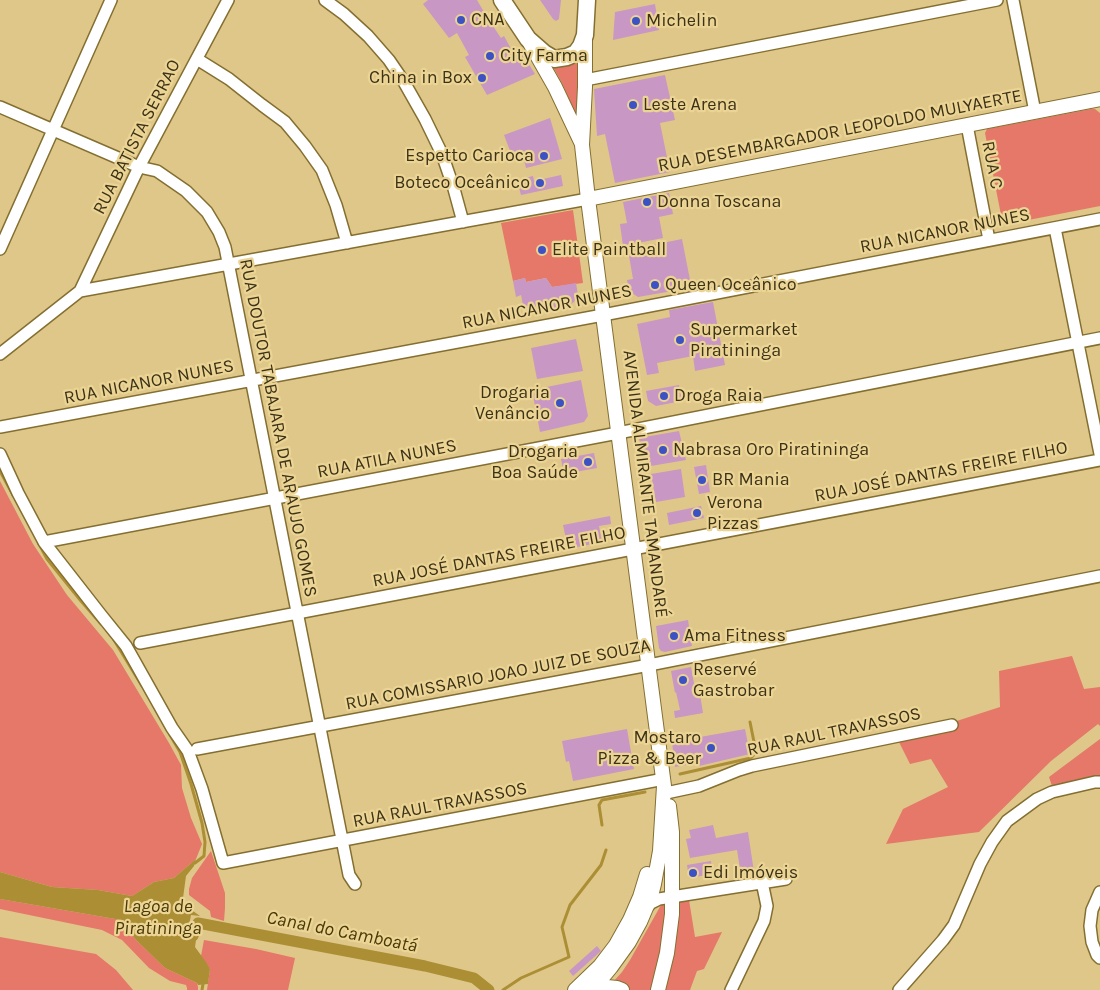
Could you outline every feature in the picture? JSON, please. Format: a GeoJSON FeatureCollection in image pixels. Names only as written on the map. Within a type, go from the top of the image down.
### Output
{"type":"FeatureCollection","features":[{"type":"Feature","properties":{"kind":"main road"},"geometry":{"type":"LineString","coordinates":[[502,0],[528,39],[544,53],[554,58],[567,57],[576,53],[585,35]]}},
{"type":"Feature","properties":{"kind":"main road","name":"AVENIDA ALMIRANTE TAMANDARÉ"},"geometry":{"type":"LineString","coordinates":[[585,35],[587,0]]}},
{"type":"Feature","properties":{"kind":"street"},"geometry":{"type":"LineString","coordinates":[[0,249],[111,0]]}},
{"type":"Feature","properties":{"kind":"street","name":"RUA BATISTA SERRAO"},"geometry":{"type":"LineString","coordinates":[[80,291],[139,168],[228,0]]}},
{"type":"Feature","properties":{"kind":"street"},"geometry":{"type":"LineString","coordinates":[[325,0],[368,36],[389,60],[404,82],[442,154],[463,222]]}},
{"type":"Feature","properties":{"kind":"street"},"geometry":{"type":"LineString","coordinates":[[585,80],[997,0]]}},
{"type":"Feature","properties":{"kind":"street"},"geometry":{"type":"LineString","coordinates":[[1013,0],[1035,112]]}},
{"type":"Feature","properties":{"kind":"street","name":"AVENIDA ALMIRANTE TAMANDARÉ"},"geometry":{"type":"LineString","coordinates":[[585,35],[582,145],[665,786],[660,851],[654,884],[640,922],[620,955],[592,990]]}},
{"type":"Feature","properties":{"kind":"street","name":"AVENIDA ALMIRANTE TAMANDARÉ"},"geometry":{"type":"LineString","coordinates":[[528,39],[582,145]]}},
{"type":"Feature","properties":{"kind":"street"},"geometry":{"type":"LineString","coordinates":[[197,59],[229,79],[285,122],[305,146],[322,170],[336,205],[347,243]]}},
{"type":"Feature","properties":{"kind":"street","name":"RUA DESEMBARGADOR LEOPOLDO MULYAERTE"},"geometry":{"type":"LineString","coordinates":[[588,199],[1100,99]]}},
{"type":"Feature","properties":{"kind":"street","name":"RUA DOUTOR TABAJARA DE ARAUJO GOMES"},"geometry":{"type":"LineString","coordinates":[[0,107],[139,168],[156,171],[186,191],[207,212],[219,232],[225,247],[349,875],[355,884]]}},
{"type":"Feature","properties":{"kind":"street","name":"RUA C"},"geometry":{"type":"LineString","coordinates":[[967,125],[989,240]]}},
{"type":"Feature","properties":{"kind":"street"},"geometry":{"type":"LineString","coordinates":[[0,354],[80,291],[588,199]]}},
{"type":"Feature","properties":{"kind":"street","name":"RUA NICANOR NUNES"},"geometry":{"type":"LineString","coordinates":[[0,427],[603,315],[1100,219]]}},
{"type":"Feature","properties":{"kind":"street"},"geometry":{"type":"LineString","coordinates":[[1055,228],[1100,454]]}},
{"type":"Feature","properties":{"kind":"street"},"geometry":{"type":"LineString","coordinates":[[618,433],[1100,338]]}},
{"type":"Feature","properties":{"kind":"street","name":"RUA ATILA NUNES"},"geometry":{"type":"LineString","coordinates":[[44,542],[618,433]]}},
{"type":"Feature","properties":{"kind":"street"},"geometry":{"type":"LineString","coordinates":[[0,454],[44,542]]}},
{"type":"Feature","properties":{"kind":"street","name":"RUA JOSÉ DANTAS FREIRE FILHO"},"geometry":{"type":"LineString","coordinates":[[140,643],[1100,460]]}},
{"type":"Feature","properties":{"kind":"street","name":"RUA RAUL TRAVASSOS"},"geometry":{"type":"LineString","coordinates":[[44,542],[126,646],[172,728],[188,751],[202,789],[223,863],[665,786],[699,786],[752,766],[952,725]]}},
{"type":"Feature","properties":{"kind":"street","name":"RUA COMISSARIO JOAO JUIZ DE SOUZA"},"geometry":{"type":"LineString","coordinates":[[197,749],[649,665],[1100,576]]}},
{"type":"Feature","properties":{"kind":"street"},"geometry":{"type":"LineString","coordinates":[[898,990],[954,925],[980,864],[992,842],[1007,821],[1037,799],[1052,792],[1100,782]]}},
{"type":"Feature","properties":{"kind":"street"},"geometry":{"type":"LineString","coordinates":[[658,990],[671,931],[672,832],[665,786]]}},
{"type":"Feature","properties":{"kind":"street"},"geometry":{"type":"LineString","coordinates":[[575,990],[600,966],[616,945],[630,920],[640,897],[650,860],[656,817],[665,786]]}},
{"type":"Feature","properties":{"kind":"street"},"geometry":{"type":"LineString","coordinates":[[645,909],[659,899],[672,896],[786,879]]}},
{"type":"Feature","properties":{"kind":"street"},"geometry":{"type":"LineString","coordinates":[[731,990],[764,921],[767,906],[762,882]]}},
{"type":"Feature","properties":{"kind":"street"},"geometry":{"type":"LineString","coordinates":[[1100,892],[1092,910],[1090,926],[1092,942],[1100,958]]}},
{"type":"Feature","properties":{"kind":"street"},"geometry":{"type":"LineString","coordinates":[[597,990],[612,987],[622,990]]}},
{"type":"Feature","properties":{"kind":"shaded area"},"geometry":{"type":"Polygon","coordinates":[[[579,62],[579,121],[552,65],[563,67],[579,62]]]}},
{"type":"Feature","properties":{"kind":"shaded area"},"geometry":{"type":"Polygon","coordinates":[[[1095,109],[1100,113],[1100,206],[1005,224],[1002,220],[985,133],[987,129],[1095,109]]]}},
{"type":"Feature","properties":{"kind":"shaded area","name":"Elite Paintball"},"geometry":{"type":"Polygon","coordinates":[[[573,210],[583,283],[552,287],[546,278],[526,282],[525,278],[513,281],[501,223],[573,210]]]}},
{"type":"Feature","properties":{"kind":"shaded area"},"geometry":{"type":"Polygon","coordinates":[[[0,481],[33,544],[67,595],[113,650],[181,765],[182,788],[191,818],[202,844],[196,859],[174,878],[154,882],[132,896],[98,890],[52,887],[0,872],[0,481]]]}},
{"type":"Feature","properties":{"kind":"shaded area"},"geometry":{"type":"Polygon","coordinates":[[[1072,656],[1084,689],[1100,687],[1100,726],[1098,724],[1051,761],[979,832],[886,844],[903,809],[948,787],[931,759],[910,764],[898,740],[1000,707],[999,671],[1072,656]]]}},
{"type":"Feature","properties":{"kind":"shaded area"},"geometry":{"type":"Polygon","coordinates":[[[1100,739],[1100,784],[1053,789],[1049,777],[1100,739]]]}},
{"type":"Feature","properties":{"kind":"shaded area"},"geometry":{"type":"Polygon","coordinates":[[[211,851],[225,893],[224,921],[211,917],[210,911],[189,895],[192,878],[211,851]]]}},
{"type":"Feature","properties":{"kind":"shaded area"},"geometry":{"type":"Polygon","coordinates":[[[0,899],[121,920],[136,940],[165,968],[197,983],[198,990],[187,990],[186,985],[170,981],[149,968],[122,940],[102,930],[0,909],[0,899]]]}},
{"type":"Feature","properties":{"kind":"shaded area"},"geometry":{"type":"Polygon","coordinates":[[[689,900],[695,937],[722,932],[704,969],[697,971],[690,990],[606,990],[630,960],[661,905],[689,900]]]}},
{"type":"Feature","properties":{"kind":"shaded area"},"geometry":{"type":"Polygon","coordinates":[[[0,937],[96,954],[116,970],[133,990],[0,990],[0,937]]]}},
{"type":"Feature","properties":{"kind":"shaded area"},"geometry":{"type":"Polygon","coordinates":[[[204,940],[295,958],[288,990],[207,990],[210,969],[201,956],[204,940]]]}},
{"type":"Feature","properties":{"kind":"water","name":"Lagoa de Piratininga"},"geometry":{"type":"Polygon","coordinates":[[[196,859],[194,866],[186,876],[183,898],[186,906],[200,916],[191,915],[188,931],[196,940],[195,947],[210,969],[208,984],[198,985],[165,968],[136,940],[121,920],[0,899],[0,872],[52,887],[98,890],[132,896],[154,882],[174,878],[196,859]]]}},
{"type":"Feature","properties":{"kind":"building"},"geometry":{"type":"Polygon","coordinates":[[[428,0],[477,0],[501,38],[504,36],[515,56],[522,53],[535,74],[487,95],[465,57],[469,55],[457,33],[449,38],[423,4],[428,0]]]}},
{"type":"Feature","properties":{"kind":"building"},"geometry":{"type":"Polygon","coordinates":[[[540,0],[561,0],[559,19],[556,21],[553,19],[540,0]]]}},
{"type":"Feature","properties":{"kind":"building","name":"Michelin"},"geometry":{"type":"Polygon","coordinates":[[[655,4],[659,30],[613,40],[615,12],[655,4]]]}},
{"type":"Feature","properties":{"kind":"building"},"geometry":{"type":"Polygon","coordinates":[[[665,75],[675,120],[660,123],[670,172],[615,183],[605,134],[597,136],[594,89],[665,75]]]}},
{"type":"Feature","properties":{"kind":"building"},"geometry":{"type":"Polygon","coordinates":[[[550,118],[562,159],[526,168],[524,160],[528,159],[526,153],[512,156],[504,135],[550,118]]]}},
{"type":"Feature","properties":{"kind":"building","name":"Boteco Oceânico"},"geometry":{"type":"Polygon","coordinates":[[[561,175],[563,186],[521,195],[517,180],[533,176],[534,181],[561,175]]]}},
{"type":"Feature","properties":{"kind":"building"},"geometry":{"type":"Polygon","coordinates":[[[669,193],[673,214],[659,217],[663,238],[623,246],[620,224],[627,223],[623,202],[669,193]]]}},
{"type":"Feature","properties":{"kind":"building"},"geometry":{"type":"Polygon","coordinates":[[[682,239],[690,280],[682,281],[684,289],[638,297],[629,291],[627,280],[633,279],[628,250],[682,239]]]}},
{"type":"Feature","properties":{"kind":"building"},"geometry":{"type":"Polygon","coordinates":[[[525,278],[526,282],[546,278],[552,287],[576,283],[578,295],[574,302],[567,306],[525,315],[521,295],[516,297],[513,281],[525,278]]]}},
{"type":"Feature","properties":{"kind":"building","name":"Supermarket Piratininga"},"geometry":{"type":"Polygon","coordinates":[[[713,302],[725,365],[695,371],[693,356],[657,363],[659,373],[647,375],[637,324],[670,317],[669,310],[713,302]]]}},
{"type":"Feature","properties":{"kind":"building"},"geometry":{"type":"Polygon","coordinates":[[[576,339],[583,371],[537,379],[531,348],[576,339]]]}},
{"type":"Feature","properties":{"kind":"building","name":"Drogaria Venâncio"},"geometry":{"type":"Polygon","coordinates":[[[581,380],[588,416],[584,422],[540,432],[532,390],[581,380]]]}},
{"type":"Feature","properties":{"kind":"building","name":"Droga Raia"},"geometry":{"type":"Polygon","coordinates":[[[679,385],[682,401],[656,406],[648,401],[646,391],[679,385]]]}},
{"type":"Feature","properties":{"kind":"building","name":"Nabrasa Oro Piratininga"},"geometry":{"type":"Polygon","coordinates":[[[679,431],[686,460],[645,467],[639,438],[679,431]]]}},
{"type":"Feature","properties":{"kind":"building"},"geometry":{"type":"Polygon","coordinates":[[[594,453],[597,468],[564,474],[561,459],[594,453]]]}},
{"type":"Feature","properties":{"kind":"building","name":"BR Mania"},"geometry":{"type":"Polygon","coordinates":[[[706,465],[710,492],[699,494],[694,467],[706,465]]]}},
{"type":"Feature","properties":{"kind":"building"},"geometry":{"type":"Polygon","coordinates":[[[681,469],[685,497],[656,502],[651,474],[681,469]]]}},
{"type":"Feature","properties":{"kind":"building"},"geometry":{"type":"Polygon","coordinates":[[[701,506],[704,518],[669,525],[667,513],[701,506]]]}},
{"type":"Feature","properties":{"kind":"building"},"geometry":{"type":"Polygon","coordinates":[[[610,516],[611,524],[599,526],[602,542],[568,549],[563,525],[610,516]]]}},
{"type":"Feature","properties":{"kind":"building","name":"Ama Fitness"},"geometry":{"type":"Polygon","coordinates":[[[688,620],[692,646],[665,652],[661,651],[656,626],[688,620]]]}},
{"type":"Feature","properties":{"kind":"building"},"geometry":{"type":"Polygon","coordinates":[[[691,667],[695,689],[699,688],[703,713],[675,718],[674,711],[680,710],[671,671],[691,667]]]}},
{"type":"Feature","properties":{"kind":"building"},"geometry":{"type":"Polygon","coordinates":[[[627,729],[634,769],[573,781],[569,761],[566,762],[562,741],[627,729]]]}},
{"type":"Feature","properties":{"kind":"building","name":"Mostaro Pizza & Beer"},"geometry":{"type":"Polygon","coordinates":[[[745,729],[750,754],[699,766],[698,763],[675,767],[672,742],[745,729]]]}},
{"type":"Feature","properties":{"kind":"building"},"geometry":{"type":"Polygon","coordinates":[[[713,825],[716,838],[748,832],[754,872],[741,875],[737,850],[690,858],[686,839],[691,838],[689,830],[713,825]]]}},
{"type":"Feature","properties":{"kind":"building"},"geometry":{"type":"Polygon","coordinates":[[[711,861],[713,874],[689,878],[687,865],[711,861]]]}},
{"type":"Feature","properties":{"kind":"building"},"geometry":{"type":"Polygon","coordinates":[[[597,946],[601,951],[573,976],[569,971],[597,946]]]}},
{"type":"Feature","properties":{"kind":"waterway"},"geometry":{"type":"LineString","coordinates":[[0,471],[13,495]]}},
{"type":"Feature","properties":{"kind":"waterway"},"geometry":{"type":"LineString","coordinates":[[39,544],[47,559],[101,624]]}},
{"type":"Feature","properties":{"kind":"waterway"},"geometry":{"type":"LineString","coordinates":[[114,640],[142,686]]}},
{"type":"Feature","properties":{"kind":"waterway"},"geometry":{"type":"LineString","coordinates":[[680,774],[751,758],[756,752],[750,722]]}},
{"type":"Feature","properties":{"kind":"waterway"},"geometry":{"type":"LineString","coordinates":[[170,735],[180,752],[202,823],[205,842],[204,856],[195,863]]}},
{"type":"Feature","properties":{"kind":"waterway"},"geometry":{"type":"LineString","coordinates":[[602,825],[599,805],[602,800],[645,792]]}},
{"type":"Feature","properties":{"kind":"waterway"},"geometry":{"type":"LineString","coordinates":[[503,990],[521,978],[569,957],[562,927],[570,905],[601,865],[606,850]]}},
{"type":"Feature","properties":{"kind":"waterway","name":"Canal do Camboatá"},"geometry":{"type":"LineString","coordinates":[[193,936],[198,923],[425,966],[474,978],[489,990]]}},
{"type":"Feature","properties":{"kind":"waterway"},"geometry":{"type":"LineString","coordinates":[[202,990],[203,984]]}},
{"type":"Feature","properties":{"kind":"place","name":"CNA"},"geometry":{"type":"Point","coordinates":[461,20]}},
{"type":"Feature","properties":{"kind":"place","name":"Michelin"},"geometry":{"type":"Point","coordinates":[636,21]}},
{"type":"Feature","properties":{"kind":"place","name":"City Farma"},"geometry":{"type":"Point","coordinates":[490,56]}},
{"type":"Feature","properties":{"kind":"place","name":"China in Box"},"geometry":{"type":"Point","coordinates":[482,78]}},
{"type":"Feature","properties":{"kind":"place","name":"Leste Arena"},"geometry":{"type":"Point","coordinates":[633,105]}},
{"type":"Feature","properties":{"kind":"place","name":"Espetto Carioca"},"geometry":{"type":"Point","coordinates":[544,156]}},
{"type":"Feature","properties":{"kind":"place","name":"Boteco Oceânico"},"geometry":{"type":"Point","coordinates":[540,183]}},
{"type":"Feature","properties":{"kind":"place","name":"Donna Toscana"},"geometry":{"type":"Point","coordinates":[647,202]}},
{"type":"Feature","properties":{"kind":"place","name":"Elite Paintball"},"geometry":{"type":"Point","coordinates":[542,250]}},
{"type":"Feature","properties":{"kind":"place","name":"Queen Oceânico"},"geometry":{"type":"Point","coordinates":[655,285]}},
{"type":"Feature","properties":{"kind":"place","name":"Supermarket Piratininga"},"geometry":{"type":"Point","coordinates":[680,340]}},
{"type":"Feature","properties":{"kind":"place","name":"Droga Raia"},"geometry":{"type":"Point","coordinates":[664,396]}},
{"type":"Feature","properties":{"kind":"place","name":"Drogaria Venâncio"},"geometry":{"type":"Point","coordinates":[560,403]}},
{"type":"Feature","properties":{"kind":"place","name":"Nabrasa Oro Piratininga"},"geometry":{"type":"Point","coordinates":[663,450]}},
{"type":"Feature","properties":{"kind":"place","name":"Drogaria Boa Saúde"},"geometry":{"type":"Point","coordinates":[588,462]}},
{"type":"Feature","properties":{"kind":"place","name":"BR Mania"},"geometry":{"type":"Point","coordinates":[702,480]}},
{"type":"Feature","properties":{"kind":"place","name":"Verona Pizzas"},"geometry":{"type":"Point","coordinates":[697,513]}},
{"type":"Feature","properties":{"kind":"place","name":"Ama Fitness"},"geometry":{"type":"Point","coordinates":[674,636]}},
{"type":"Feature","properties":{"kind":"place","name":"Reservé Gastrobar"},"geometry":{"type":"Point","coordinates":[683,680]}},
{"type":"Feature","properties":{"kind":"place","name":"Mostaro Pizza & Beer"},"geometry":{"type":"Point","coordinates":[711,748]}},
{"type":"Feature","properties":{"kind":"place","name":"Edi Imóveis"},"geometry":{"type":"Point","coordinates":[693,873]}}]}
